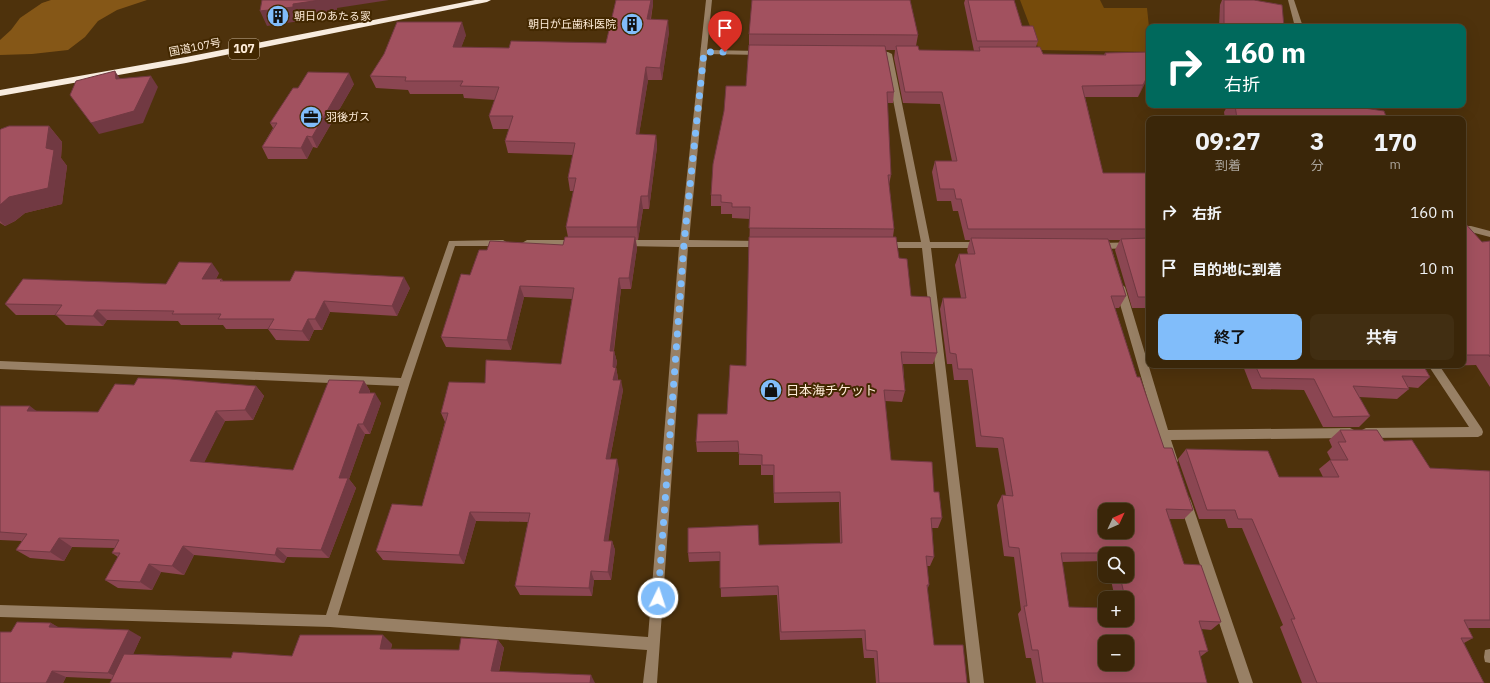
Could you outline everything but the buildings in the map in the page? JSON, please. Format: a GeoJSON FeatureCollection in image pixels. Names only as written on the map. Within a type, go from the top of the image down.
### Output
{"type":"FeatureCollection","features":[{"type":"Feature","properties":{"kind":"highway","name":"国道107号"},"geometry":{"type":"LineString","coordinates":[[0,93],[186,60],[487,0]]}},
{"type":"Feature","properties":{"kind":"street"},"geometry":{"type":"LineString","coordinates":[[650,683],[684,243],[709,0]]}},
{"type":"Feature","properties":{"kind":"street"},"geometry":{"type":"LineString","coordinates":[[1291,0],[1298,24]]}},
{"type":"Feature","properties":{"kind":"street"},"geometry":{"type":"LineString","coordinates":[[704,52],[771,53]]}},
{"type":"Feature","properties":{"kind":"street"},"geometry":{"type":"LineString","coordinates":[[888,54],[926,245],[977,683]]}},
{"type":"Feature","properties":{"kind":"street"},"geometry":{"type":"LineString","coordinates":[[1466,229],[1471,228],[1490,234]]}},
{"type":"Feature","properties":{"kind":"street"},"geometry":{"type":"LineString","coordinates":[[330,621],[405,382],[452,243],[588,243]]}},
{"type":"Feature","properties":{"kind":"street"},"geometry":{"type":"LineString","coordinates":[[612,243],[771,244]]}},
{"type":"Feature","properties":{"kind":"street"},"geometry":{"type":"LineString","coordinates":[[872,245],[989,246]]}},
{"type":"Feature","properties":{"kind":"street"},"geometry":{"type":"LineString","coordinates":[[1084,246],[1109,250],[1146,245]]}},
{"type":"Feature","properties":{"kind":"street"},"geometry":{"type":"LineString","coordinates":[[1116,276],[1163,435],[1176,472]]}},
{"type":"Feature","properties":{"kind":"street"},"geometry":{"type":"LineString","coordinates":[[0,365],[405,382]]}},
{"type":"Feature","properties":{"kind":"street"},"geometry":{"type":"LineString","coordinates":[[1163,435],[1478,432],[1435,368]]}},
{"type":"Feature","properties":{"kind":"street"},"geometry":{"type":"LineString","coordinates":[[1181,488],[1246,683]]}},
{"type":"Feature","properties":{"kind":"street"},"geometry":{"type":"LineString","coordinates":[[0,611],[330,621],[654,644]]}},
{"type":"Feature","properties":{"kind":"shaded area"},"geometry":{"type":"Polygon","coordinates":[[[51,0],[147,0],[117,10],[98,21],[85,37],[68,50],[32,54],[0,55],[0,40],[11,30],[20,18],[42,3],[51,0]]]}},
{"type":"Feature","properties":{"kind":"shaded area"},"geometry":{"type":"Polygon","coordinates":[[[1020,0],[1100,0],[1104,8],[1147,8],[1149,24],[1146,24],[1146,52],[1039,50],[1020,0]]]}},
{"type":"Feature","properties":{"kind":"place","name":"朝日のあたる家"},"geometry":{"type":"Point","coordinates":[278,16]}},
{"type":"Feature","properties":{"kind":"place","name":"朝日が丘歯科医院"},"geometry":{"type":"Point","coordinates":[632,24]}},
{"type":"Feature","properties":{"kind":"place","name":"羽後ガス"},"geometry":{"type":"Point","coordinates":[311,117]}},
{"type":"Feature","properties":{"kind":"place","name":"日本海チケット"},"geometry":{"type":"Point","coordinates":[771,390]}},
{"type":"Feature","properties":{"kind":"route"},"geometry":{"type":"LineString","coordinates":[[658,598],[684,243],[704,52],[725,52]]}}]}
